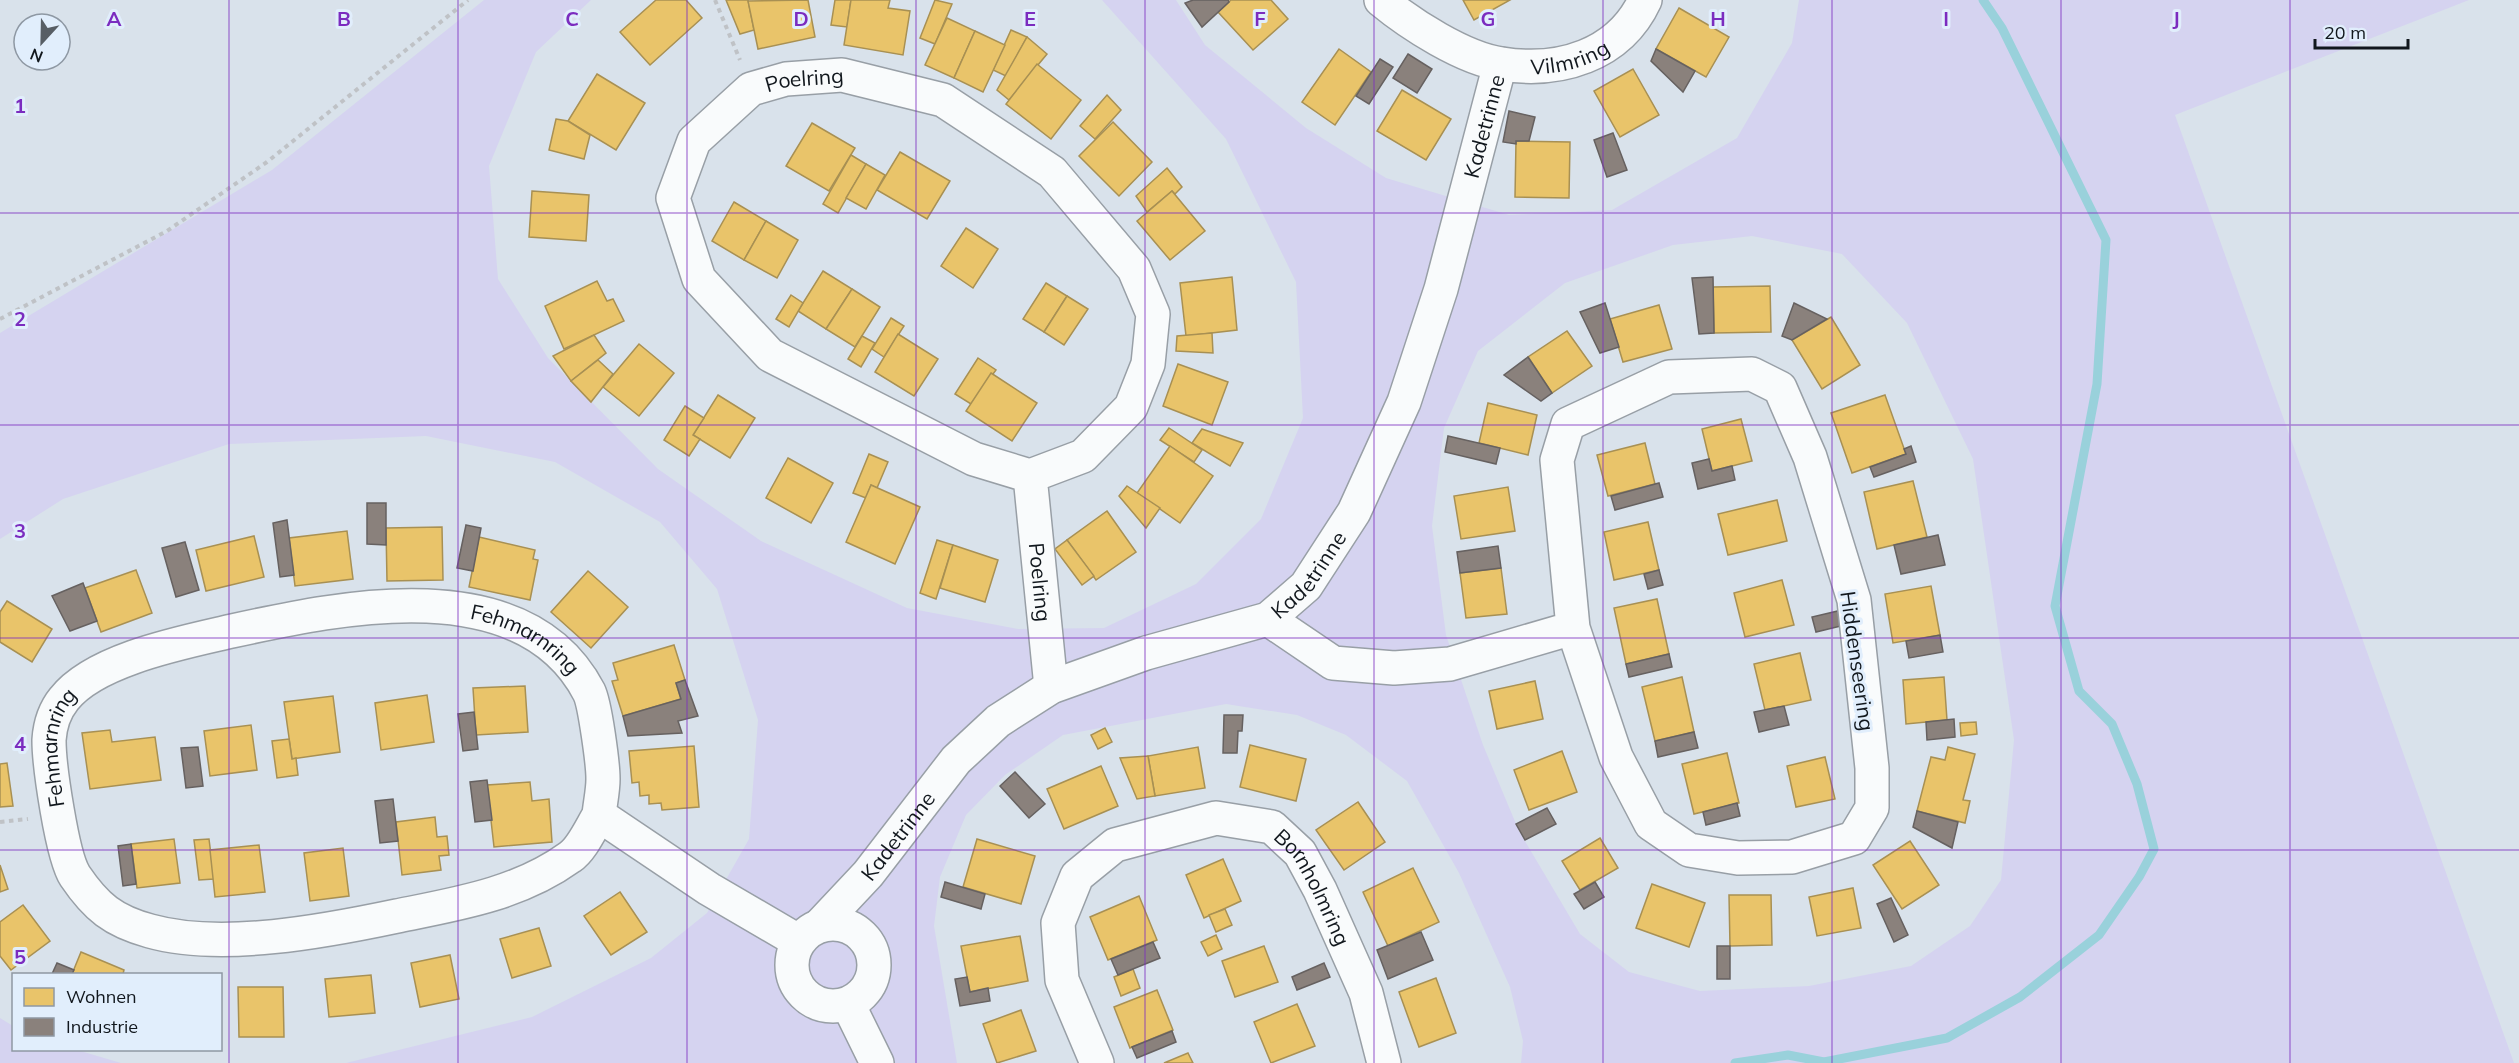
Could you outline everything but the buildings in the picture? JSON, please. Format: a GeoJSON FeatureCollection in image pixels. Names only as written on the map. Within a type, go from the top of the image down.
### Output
{"type":"FeatureCollection","features":[{"type":"Feature","properties":{"kind":"street","name":"Vilmring"},"geometry":{"type":"LineString","coordinates":[[1381,0],[1403,18],[1449,45],[1500,64],[1554,66],[1579,61],[1607,46],[1636,18],[1645,0]]}},
{"type":"Feature","properties":{"kind":"street","name":"Kadetrinne"},"geometry":{"type":"LineString","coordinates":[[848,1004],[822,1006],[799,991],[790,966],[809,933],[868,874],[956,760],[998,721],[1051,687],[1146,653],[1268,619],[1306,586],[1354,512],[1404,402],[1441,289],[1500,64]]}},
{"type":"Feature","properties":{"kind":"street","name":"Poelring"},"geometry":{"type":"LineString","coordinates":[[842,75],[943,100],[1052,172],[1134,269],[1153,314],[1148,364],[1131,407],[1083,456],[1030,476],[974,459],[770,355],[699,279],[673,198],[694,141],[751,89],[786,79],[842,75]]}},
{"type":"Feature","properties":{"kind":"street","name":"Hiddenseering"},"geometry":{"type":"LineString","coordinates":[[1752,374],[1780,388],[1810,457],[1854,600],[1872,768],[1872,808],[1854,838],[1791,857],[1738,858],[1689,850],[1651,824],[1616,758],[1573,628],[1557,460],[1568,424],[1669,377],[1752,374]]}},
{"type":"Feature","properties":{"kind":"street","name":"Poelring"},"geometry":{"type":"LineString","coordinates":[[1030,476],[1051,687]]}},
{"type":"Feature","properties":{"kind":"street","name":"Fehmarnring"},"geometry":{"type":"LineString","coordinates":[[409,605],[458,608],[500,619],[532,632],[560,653],[590,694],[603,778],[599,815],[573,855],[522,885],[478,900],[338,929],[296,934],[180,937],[149,931],[120,920],[92,901],[70,867],[59,815],[49,739],[54,716],[65,697],[92,676],[158,648],[282,620],[348,608],[409,605]]}},
{"type":"Feature","properties":{"kind":"street"},"geometry":{"type":"LineString","coordinates":[[1268,619],[1333,663],[1394,668],[1450,664],[1573,628]]}},
{"type":"Feature","properties":{"kind":"street"},"geometry":{"type":"LineString","coordinates":[[599,815],[710,889],[809,933],[842,924],[861,934],[873,951],[874,972],[865,992],[848,1004],[878,1063]]}},
{"type":"Feature","properties":{"kind":"street","name":"Bornholmring"},"geometry":{"type":"LineString","coordinates":[[1097,1063],[1062,980],[1058,923],[1077,876],[1114,845],[1216,818],[1272,827],[1300,853],[1320,890],[1366,993],[1384,1063]]}},
{"type":"Feature","properties":{"kind":"path"},"geometry":{"type":"LineString","coordinates":[[0,319],[166,231],[267,162],[468,0]]}},
{"type":"Feature","properties":{"kind":"path"},"geometry":{"type":"LineString","coordinates":[[715,0],[751,89]]}},
{"type":"Feature","properties":{"kind":"shaded area"},"geometry":{"type":"Polygon","coordinates":[[[484,0],[591,0],[536,52],[489,166],[498,279],[548,358],[658,469],[761,541],[907,608],[1018,629],[1104,628],[1196,584],[1261,519],[1303,418],[1296,282],[1226,139],[1102,0],[1176,0],[1205,45],[1306,128],[1386,178],[1509,215],[1612,210],[1737,138],[1792,43],[1799,0],[2469,0],[2175,115],[2514,1063],[1521,1063],[1523,1041],[1510,987],[1459,873],[1407,781],[1346,735],[1297,715],[1226,704],[1063,735],[1005,775],[966,815],[940,877],[934,926],[957,1063],[346,1063],[532,1017],[651,958],[707,913],[749,839],[758,720],[717,589],[660,522],[555,462],[426,436],[229,444],[63,499],[0,539],[0,333],[272,170],[484,0]],[[1752,236],[1673,245],[1565,283],[1478,351],[1444,428],[1432,526],[1446,635],[1483,745],[1519,831],[1580,934],[1629,972],[1700,991],[1809,986],[1911,966],[1970,926],[2001,880],[2014,740],[1973,459],[1907,323],[1842,254],[1752,236]]]}},
{"type":"Feature","properties":{"kind":"shaded area"},"geometry":{"type":"Polygon","coordinates":[[[0,1018],[12,1025],[12,1051],[80,1051],[121,1063],[0,1063],[0,1018]]]}},
{"type":"Feature","properties":{"kind":"waterway"},"geometry":{"type":"LineString","coordinates":[[1735,1063],[1788,1055],[1824,1062],[1947,1038],[2020,997],[2099,935],[2139,877],[2154,849],[2137,784],[2112,724],[2079,691],[2055,606],[2097,384],[2106,240],[2002,28],[1983,0]]}}]}
